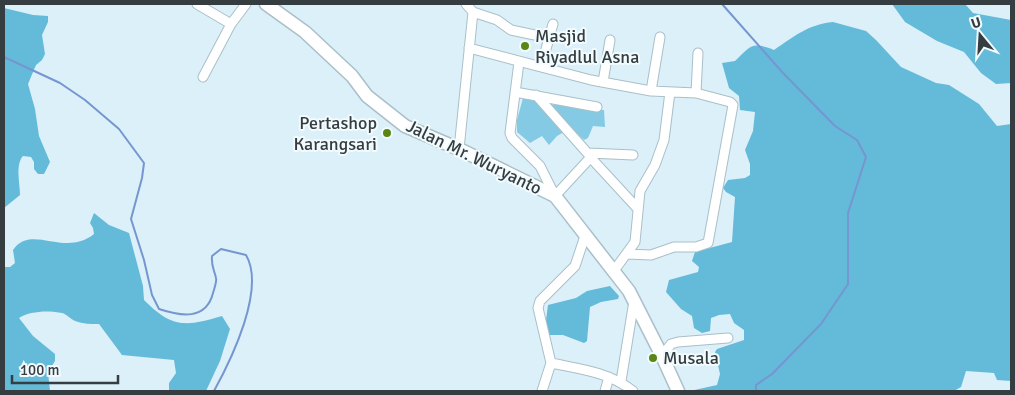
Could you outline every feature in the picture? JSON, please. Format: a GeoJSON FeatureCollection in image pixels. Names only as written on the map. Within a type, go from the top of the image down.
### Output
{"type":"FeatureCollection","features":[{"type":"Feature","properties":{"kind":"main road","name":"Jalan Mr. Wuryanto"},"geometry":{"type":"LineString","coordinates":[[272,5],[305,32],[352,76],[368,96],[405,126],[460,149],[555,196],[634,301],[678,391]]}},
{"type":"Feature","properties":{"kind":"street"},"geometry":{"type":"LineString","coordinates":[[197,4],[231,24]]}},
{"type":"Feature","properties":{"kind":"street"},"geometry":{"type":"LineString","coordinates":[[203,77],[231,24],[246,4]]}},
{"type":"Feature","properties":{"kind":"street"},"geometry":{"type":"LineString","coordinates":[[466,4],[473,12],[497,20],[511,30],[549,38]]}},
{"type":"Feature","properties":{"kind":"street"},"geometry":{"type":"LineString","coordinates":[[460,149],[473,12]]}},
{"type":"Feature","properties":{"kind":"street"},"geometry":{"type":"LineString","coordinates":[[541,67],[553,24]]}},
{"type":"Feature","properties":{"kind":"street"},"geometry":{"type":"LineString","coordinates":[[651,91],[660,37]]}},
{"type":"Feature","properties":{"kind":"street"},"geometry":{"type":"LineString","coordinates":[[603,82],[610,40]]}},
{"type":"Feature","properties":{"kind":"street"},"geometry":{"type":"LineString","coordinates":[[469,48],[492,52],[519,62],[603,82],[651,91],[696,93],[730,102],[733,107],[708,243],[696,247],[674,247],[651,255],[628,254]]}},
{"type":"Feature","properties":{"kind":"street"},"geometry":{"type":"LineString","coordinates":[[696,93],[698,53]]}},
{"type":"Feature","properties":{"kind":"street"},"geometry":{"type":"LineString","coordinates":[[519,62],[510,128],[512,138],[540,166],[555,196],[590,155],[633,155]]}},
{"type":"Feature","properties":{"kind":"street"},"geometry":{"type":"LineString","coordinates":[[515,92],[597,107]]}},
{"type":"Feature","properties":{"kind":"street"},"geometry":{"type":"LineString","coordinates":[[613,272],[635,242],[640,191],[654,165],[664,140],[670,92]]}},
{"type":"Feature","properties":{"kind":"street"},"geometry":{"type":"LineString","coordinates":[[536,95],[638,209]]}},
{"type":"Feature","properties":{"kind":"street"},"geometry":{"type":"LineString","coordinates":[[542,391],[550,364],[538,308],[540,301],[575,266],[585,236]]}},
{"type":"Feature","properties":{"kind":"street"},"geometry":{"type":"LineString","coordinates":[[621,381],[634,301]]}},
{"type":"Feature","properties":{"kind":"street"},"geometry":{"type":"LineString","coordinates":[[662,356],[666,349],[678,342],[728,338]]}},
{"type":"Feature","properties":{"kind":"street"},"geometry":{"type":"LineString","coordinates":[[550,364],[593,371],[621,381],[633,391]]}},
{"type":"Feature","properties":{"kind":"street"},"geometry":{"type":"LineString","coordinates":[[605,391],[609,378]]}},
{"type":"Feature","properties":{"kind":"shaded area"},"geometry":{"type":"Polygon","coordinates":[[[892,4],[965,4],[973,13],[1011,20],[1011,83],[996,84],[981,73],[964,52],[937,41],[905,22],[892,4]]]}},
{"type":"Feature","properties":{"kind":"shaded area"},"geometry":{"type":"Polygon","coordinates":[[[4,8],[33,15],[48,16],[48,22],[42,35],[45,54],[36,65],[28,84],[35,109],[39,136],[50,162],[44,174],[38,174],[34,169],[34,162],[31,157],[23,156],[19,164],[20,195],[4,208],[4,8]]]}},
{"type":"Feature","properties":{"kind":"shaded area"},"geometry":{"type":"Polygon","coordinates":[[[833,22],[866,31],[901,67],[936,83],[949,85],[979,104],[997,126],[1011,124],[1011,381],[997,380],[994,373],[966,371],[961,387],[954,391],[690,391],[717,385],[720,374],[715,352],[717,349],[744,340],[744,330],[734,323],[730,314],[711,318],[710,331],[702,333],[694,328],[692,316],[681,309],[666,292],[669,280],[698,272],[699,267],[692,261],[695,252],[732,242],[735,197],[723,188],[728,180],[745,178],[750,175],[750,164],[745,150],[753,131],[755,112],[740,110],[739,96],[729,88],[722,63],[735,61],[752,46],[774,50],[809,28],[833,22]]]}},
{"type":"Feature","properties":{"kind":"shaded area"},"geometry":{"type":"Polygon","coordinates":[[[523,98],[551,105],[604,110],[605,127],[593,126],[588,138],[584,140],[571,128],[557,136],[549,145],[542,136],[530,143],[517,132],[517,120],[523,98]]]}},
{"type":"Feature","properties":{"kind":"shaded area"},"geometry":{"type":"Polygon","coordinates":[[[94,213],[109,225],[129,233],[143,286],[144,300],[154,309],[163,316],[180,323],[198,322],[222,316],[230,329],[220,361],[206,391],[169,391],[169,383],[176,373],[174,360],[122,355],[99,324],[81,323],[64,314],[45,311],[28,314],[19,318],[33,336],[55,354],[55,361],[48,372],[50,391],[4,391],[4,267],[10,267],[15,263],[13,250],[20,243],[29,239],[71,243],[83,240],[94,234],[90,223],[94,213]]]}},
{"type":"Feature","properties":{"kind":"shaded area"},"geometry":{"type":"Polygon","coordinates":[[[610,286],[619,296],[618,299],[601,302],[590,307],[587,341],[584,343],[563,335],[549,335],[545,328],[548,305],[576,298],[587,291],[610,286]]]}},
{"type":"Feature","properties":{"kind":"waterway"},"geometry":{"type":"LineString","coordinates":[[722,4],[783,73],[835,126],[857,140],[866,157],[848,213],[848,284],[821,324],[772,374],[756,385],[756,391]]}},
{"type":"Feature","properties":{"kind":"waterway"},"geometry":{"type":"LineString","coordinates":[[4,57],[60,83],[85,100],[119,129],[144,163],[131,219],[144,260],[152,295],[159,309],[191,314],[205,308],[210,302],[216,283],[212,256],[221,249],[246,255],[251,269],[252,286],[249,305],[237,343],[214,391]]}},
{"type":"Feature","properties":{"kind":"place","name":"Masjid Riyadlul Asna"},"geometry":{"type":"Point","coordinates":[525,46]}},
{"type":"Feature","properties":{"kind":"place","name":"Pertashop Karangsari"},"geometry":{"type":"Point","coordinates":[387,133]}},
{"type":"Feature","properties":{"kind":"place","name":"Musala"},"geometry":{"type":"Point","coordinates":[653,358]}}]}
